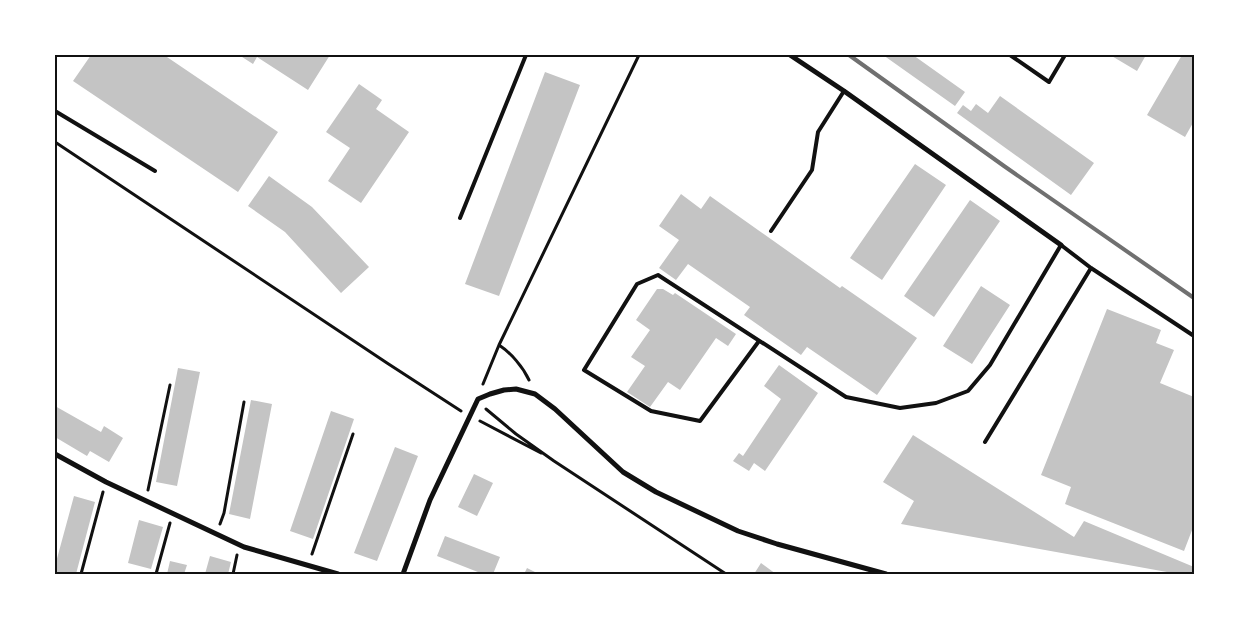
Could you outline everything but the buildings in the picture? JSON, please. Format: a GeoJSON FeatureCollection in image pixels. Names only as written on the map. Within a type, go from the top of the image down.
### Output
{"type":"FeatureCollection","features":[{"type":"Feature","properties":{"kind":"street"},"geometry":{"type":"LineString","coordinates":[[790,55],[844,91],[1061,245]]}},
{"type":"Feature","properties":{"kind":"street"},"geometry":{"type":"LineString","coordinates":[[403,574],[430,500],[478,399],[504,390],[516,389],[535,394],[555,409],[623,472],[656,492],[738,531],[777,544],[886,574]]}},
{"type":"Feature","properties":{"kind":"street"},"geometry":{"type":"LineString","coordinates":[[55,454],[106,482],[244,547],[338,574]]}},
{"type":"Feature","properties":{"kind":"lane"},"geometry":{"type":"LineString","coordinates":[[460,218],[526,55]]}},
{"type":"Feature","properties":{"kind":"lane"},"geometry":{"type":"LineString","coordinates":[[1010,55],[1049,82],[1065,55]]}},
{"type":"Feature","properties":{"kind":"lane"},"geometry":{"type":"LineString","coordinates":[[771,231],[812,170],[818,132],[844,91]]}},
{"type":"Feature","properties":{"kind":"lane"},"geometry":{"type":"LineString","coordinates":[[55,111],[155,171]]}},
{"type":"Feature","properties":{"kind":"lane"},"geometry":{"type":"LineString","coordinates":[[759,341],[700,421],[652,411],[584,370],[638,284],[658,275],[846,397],[900,408],[936,404],[968,391],[990,365],[1061,245],[1091,268],[1194,336]]}},
{"type":"Feature","properties":{"kind":"lane"},"geometry":{"type":"LineString","coordinates":[[985,442],[1091,268]]}},
{"type":"Feature","properties":{"kind":"path"},"geometry":{"type":"LineString","coordinates":[[639,55],[499,345],[478,399],[489,412],[554,461],[726,574]]}},
{"type":"Feature","properties":{"kind":"path"},"geometry":{"type":"LineString","coordinates":[[55,142],[469,416],[554,461]]}},
{"type":"Feature","properties":{"kind":"path"},"geometry":{"type":"LineString","coordinates":[[499,345],[506,350],[526,373],[535,394]]}},
{"type":"Feature","properties":{"kind":"path"},"geometry":{"type":"LineString","coordinates":[[145,500],[170,385]]}},
{"type":"Feature","properties":{"kind":"path"},"geometry":{"type":"LineString","coordinates":[[217,534],[224,513],[244,402]]}},
{"type":"Feature","properties":{"kind":"path"},"geometry":{"type":"LineString","coordinates":[[308,565],[353,434]]}},
{"type":"Feature","properties":{"kind":"path"},"geometry":{"type":"LineString","coordinates":[[81,574],[106,482]]}},
{"type":"Feature","properties":{"kind":"path"},"geometry":{"type":"LineString","coordinates":[[156,574],[173,513]]}},
{"type":"Feature","properties":{"kind":"path"},"geometry":{"type":"LineString","coordinates":[[233,574],[240,545]]}},
{"type":"Feature","properties":{"kind":"railway"},"geometry":{"type":"LineString","coordinates":[[849,55],[1194,298]]}}]}
